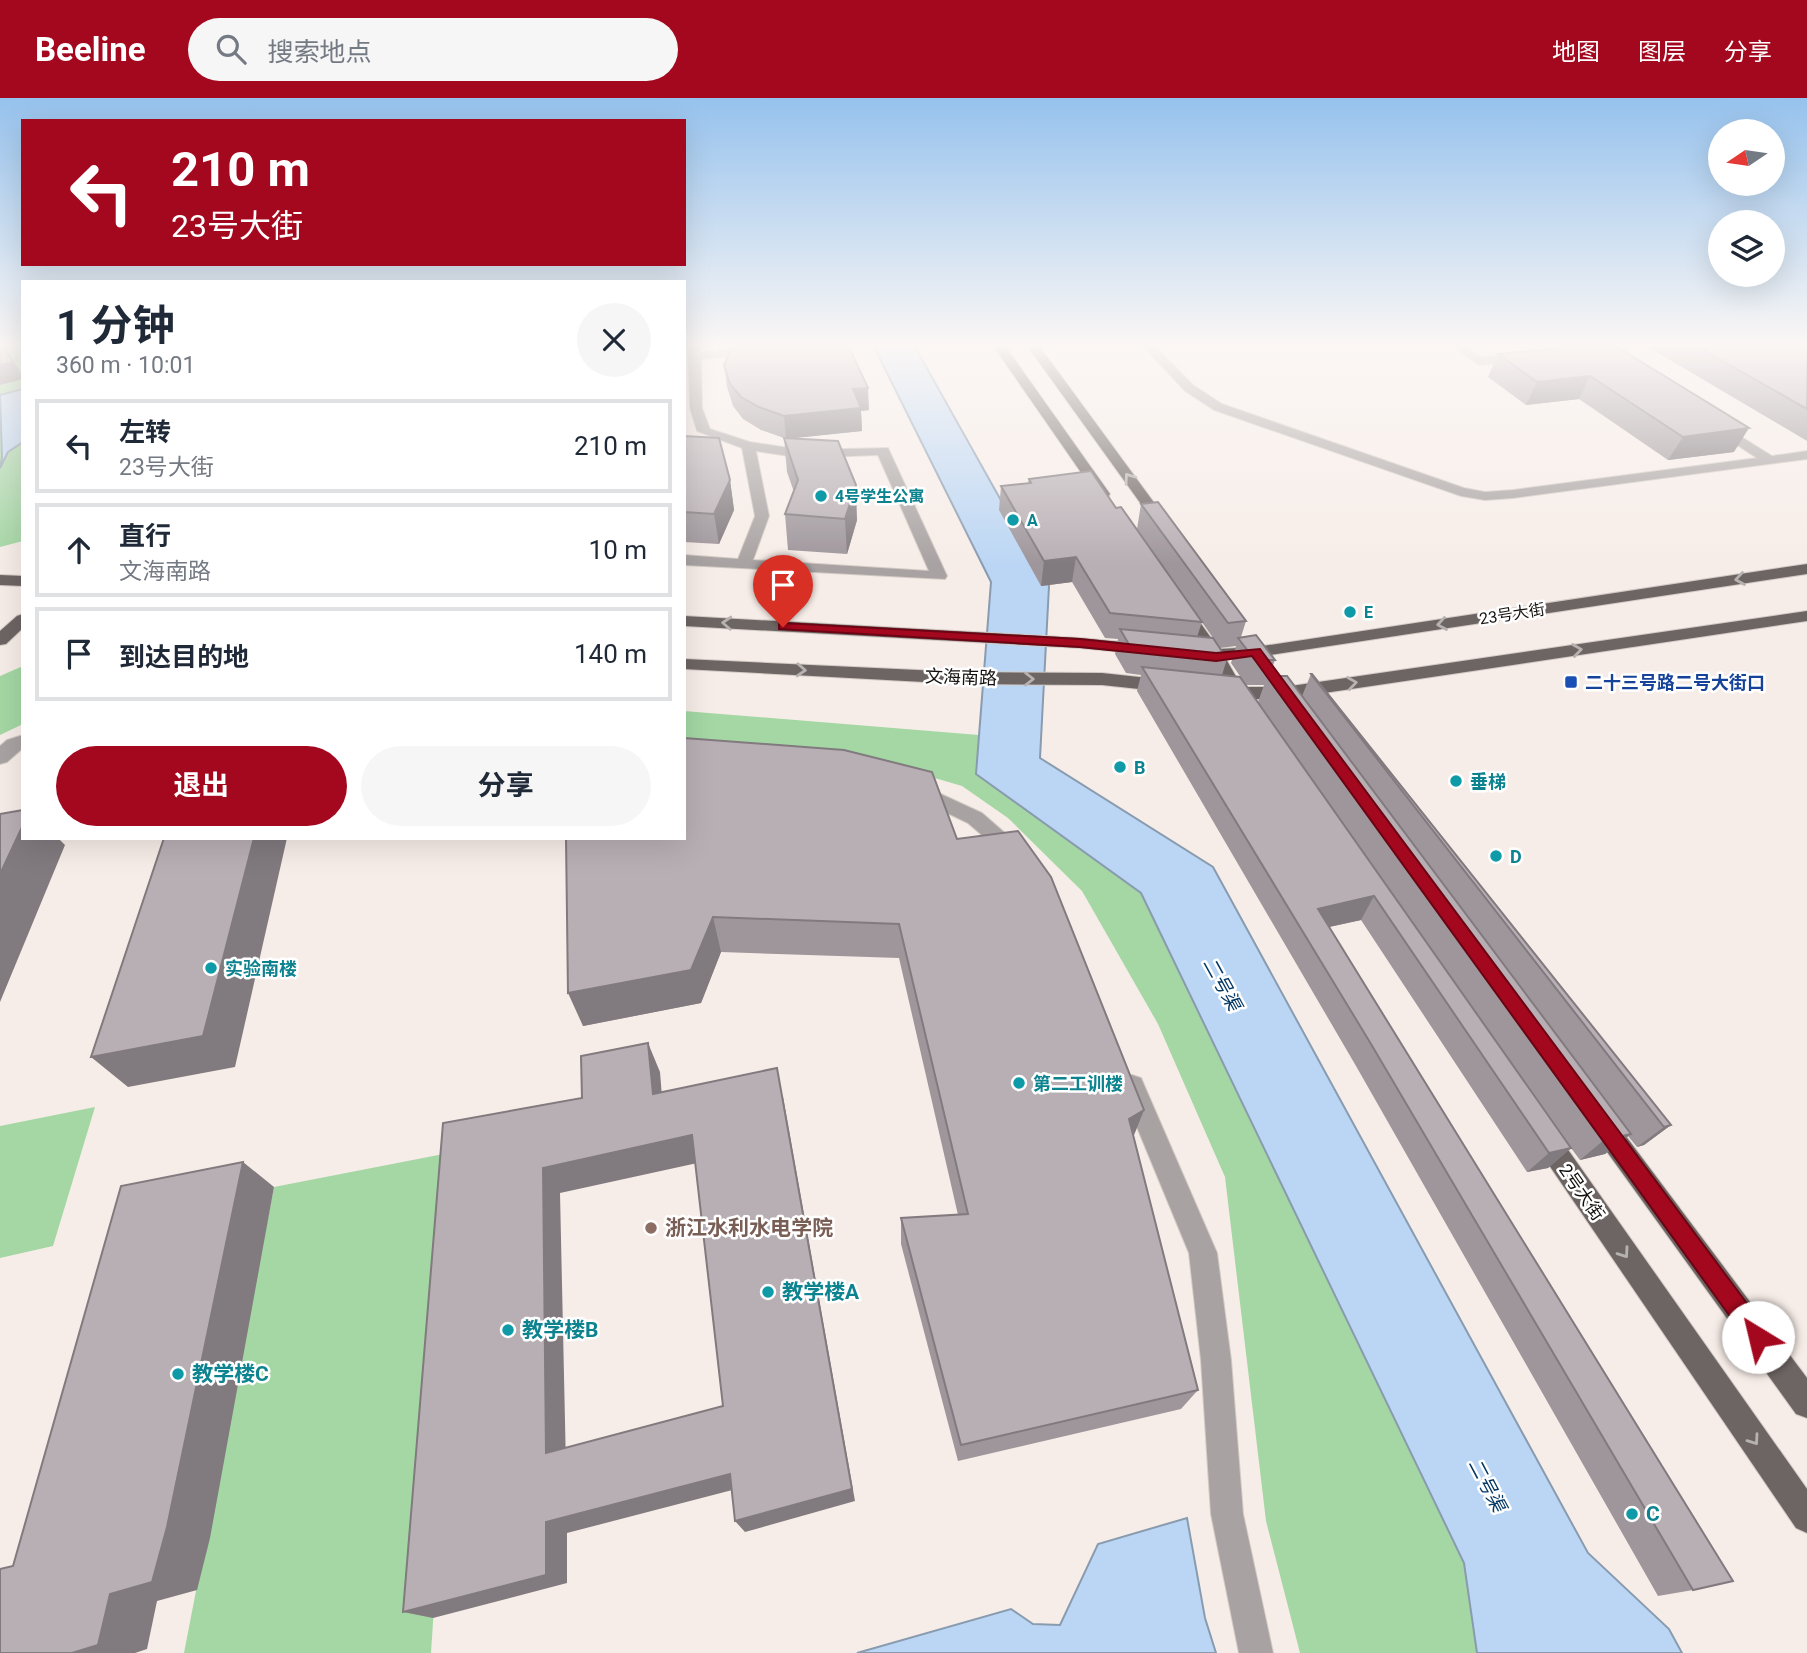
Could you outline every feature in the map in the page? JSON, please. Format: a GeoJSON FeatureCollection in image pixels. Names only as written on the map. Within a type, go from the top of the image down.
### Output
{"type":"FeatureCollection","features":[{"type":"Feature","properties":{"kind":"main road"},"geometry":{"type":"LineString","coordinates":[[1051,420],[1111,505]]}},
{"type":"Feature","properties":{"kind":"main road"},"geometry":{"type":"LineString","coordinates":[[1087,420],[1174,539]]}},
{"type":"Feature","properties":{"kind":"main road","name":"23号大街"},"geometry":{"type":"LineString","coordinates":[[1216,657],[1252,646],[1807,569]]}},
{"type":"Feature","properties":{"kind":"main road"},"geometry":{"type":"LineString","coordinates":[[0,579],[21,581]]}},
{"type":"Feature","properties":{"kind":"main road"},"geometry":{"type":"LineString","coordinates":[[1178,603],[1216,657],[1252,717]]}},
{"type":"Feature","properties":{"kind":"main road"},"geometry":{"type":"LineString","coordinates":[[1210,691],[1237,694],[1284,693],[1807,616]]}},
{"type":"Feature","properties":{"kind":"main road"},"geometry":{"type":"LineString","coordinates":[[0,621],[21,621]]}},
{"type":"Feature","properties":{"kind":"main road"},"geometry":{"type":"LineString","coordinates":[[686,621],[1080,643],[1162,651]]}},
{"type":"Feature","properties":{"kind":"main road"},"geometry":{"type":"LineString","coordinates":[[0,640],[21,622]]}},
{"type":"Feature","properties":{"kind":"main road"},"geometry":{"type":"LineString","coordinates":[[1252,646],[1301,716]]}},
{"type":"Feature","properties":{"kind":"main road"},"geometry":{"type":"LineString","coordinates":[[1189,654],[1216,657]]}},
{"type":"Feature","properties":{"kind":"main road","name":"文海南路"},"geometry":{"type":"LineString","coordinates":[[686,664],[961,678],[1102,679],[1183,688]]}},
{"type":"Feature","properties":{"kind":"main road"},"geometry":{"type":"LineString","coordinates":[[1583,1099],[1807,1403]]}},
{"type":"Feature","properties":{"kind":"main road","name":"2号大街"},"geometry":{"type":"LineString","coordinates":[[1530,1117],[1807,1517]]}},
{"type":"Feature","properties":{"kind":"street"},"geometry":{"type":"LineString","coordinates":[[686,560],[939,576],[883,451],[802,454],[748,446],[699,432],[697,420]]}},
{"type":"Feature","properties":{"kind":"street"},"geometry":{"type":"LineString","coordinates":[[1254,420],[1461,492],[1485,496],[1807,455]]}},
{"type":"Feature","properties":{"kind":"street"},"geometry":{"type":"LineString","coordinates":[[1712,423],[1770,460]]}},
{"type":"Feature","properties":{"kind":"street"},"geometry":{"type":"LineString","coordinates":[[744,564],[762,516],[748,446]]}},
{"type":"Feature","properties":{"kind":"street"},"geometry":{"type":"LineString","coordinates":[[0,757],[14,744],[21,742]]}},
{"type":"Feature","properties":{"kind":"street"},"geometry":{"type":"LineString","coordinates":[[897,784],[932,796],[975,818],[1027,866]]}},
{"type":"Feature","properties":{"kind":"street"},"geometry":{"type":"LineString","coordinates":[[1123,1064],[1203,1253],[1216,1360],[1227,1514],[1256,1653]]}},
{"type":"Feature","properties":{"kind":"green space"},"geometry":{"type":"Polygon","coordinates":[[[0,420],[21,420],[21,542],[0,547],[0,420]]]}},
{"type":"Feature","properties":{"kind":"green space"},"geometry":{"type":"Polygon","coordinates":[[[21,667],[21,725],[0,735],[0,676],[21,667]]]}},
{"type":"Feature","properties":{"kind":"green space"},"geometry":{"type":"Polygon","coordinates":[[[686,711],[979,735],[976,774],[1141,893],[1464,1563],[1477,1653],[1300,1653],[1266,1521],[1225,1177],[1158,1024],[1082,891],[1008,818],[962,786],[897,767],[686,750],[686,711]]]}},
{"type":"Feature","properties":{"kind":"green space"},"geometry":{"type":"Polygon","coordinates":[[[95,1107],[53,1246],[0,1258],[0,1126],[95,1107]]]}},
{"type":"Feature","properties":{"kind":"green space"},"geometry":{"type":"Polygon","coordinates":[[[464,1150],[431,1653],[184,1653],[274,1187],[464,1150]]]}},
{"type":"Feature","properties":{"kind":"water"},"geometry":{"type":"Polygon","coordinates":[[[1,420],[21,420],[21,443],[8,452],[0,468],[1,420]]]}},
{"type":"Feature","properties":{"kind":"water","name":"二号渠"},"geometry":{"type":"Polygon","coordinates":[[[910,420],[956,420],[1049,586],[1040,758],[1213,867],[1588,1553],[1669,1629],[1682,1653],[1477,1653],[1464,1563],[1141,893],[976,774],[991,582],[910,420]]]}},
{"type":"Feature","properties":{"kind":"water"},"geometry":{"type":"Polygon","coordinates":[[[1187,1518],[1205,1618],[1216,1653],[857,1653],[1011,1609],[1033,1624],[1060,1625],[1098,1544],[1187,1518]]]}},
{"type":"Feature","properties":{"kind":"building"},"geometry":{"type":"Polygon","coordinates":[[[1656,420],[1735,420],[1749,428],[1683,437],[1656,420]]]}},
{"type":"Feature","properties":{"kind":"building"},"geometry":{"type":"Polygon","coordinates":[[[686,436],[719,438],[730,480],[714,514],[686,512],[686,436]]]}},
{"type":"Feature","properties":{"kind":"building"},"geometry":{"type":"Polygon","coordinates":[[[784,438],[838,441],[856,485],[845,519],[785,514],[798,480],[784,438]]]}},
{"type":"Feature","properties":{"kind":"building"},"geometry":{"type":"Polygon","coordinates":[[[1091,471],[1116,508],[1121,507],[1202,622],[1110,613],[1076,557],[1044,561],[1001,486],[1031,483],[1029,479],[1091,471]]]}},
{"type":"Feature","properties":{"kind":"building"},"geometry":{"type":"Polygon","coordinates":[[[1158,502],[1246,621],[1228,623],[1141,504],[1158,502]]]}},
{"type":"Feature","properties":{"kind":"building"},"geometry":{"type":"Polygon","coordinates":[[[1120,629],[1213,638],[1227,659],[1131,648],[1120,629]]]}},
{"type":"Feature","properties":{"kind":"building"},"geometry":{"type":"Polygon","coordinates":[[[1256,635],[1275,660],[1255,660],[1238,638],[1256,635]]]}},
{"type":"Feature","properties":{"kind":"building"},"geometry":{"type":"Polygon","coordinates":[[[1142,667],[1240,677],[1571,1148],[1549,1153],[1374,896],[1318,909],[1733,1581],[1693,1590],[1371,1044],[1142,667]]]}},
{"type":"Feature","properties":{"kind":"building"},"geometry":{"type":"Polygon","coordinates":[[[1312,674],[1671,1125],[1664,1127],[1312,674]]]}},
{"type":"Feature","properties":{"kind":"building"},"geometry":{"type":"Polygon","coordinates":[[[1267,676],[1287,676],[1631,1134],[1604,1140],[1267,676]]]}},
{"type":"Feature","properties":{"kind":"building","name":"第二工训楼"},"geometry":{"type":"Polygon","coordinates":[[[686,738],[844,750],[932,772],[957,839],[1018,831],[1051,877],[1144,1110],[1129,1119],[1198,1390],[961,1445],[901,1218],[968,1214],[899,924],[713,917],[691,970],[568,993],[566,840],[686,840],[686,738]]]}},
{"type":"Feature","properties":{"kind":"building"},"geometry":{"type":"Polygon","coordinates":[[[21,810],[21,829],[0,874],[0,814],[21,810]]]}},
{"type":"Feature","properties":{"kind":"building"},"geometry":{"type":"Polygon","coordinates":[[[163,840],[253,840],[203,1036],[91,1057],[163,840]]]}},
{"type":"Feature","properties":{"kind":"building"},"geometry":{"type":"Polygon","coordinates":[[[648,1043],[653,1094],[777,1068],[852,1489],[735,1521],[730,1474],[546,1522],[546,1575],[403,1612],[443,1123],[582,1098],[581,1056],[648,1043]],[[692,1135],[543,1168],[546,1453],[723,1406],[692,1135]]]}},
{"type":"Feature","properties":{"kind":"building"},"geometry":{"type":"Polygon","coordinates":[[[243,1162],[167,1527],[152,1582],[110,1594],[98,1645],[72,1653],[0,1653],[0,1569],[13,1566],[121,1186],[243,1162]]]}},
{"type":"Feature","properties":{"kind":"place","name":"4号学生公寓"},"geometry":{"type":"Point","coordinates":[821,496]}},
{"type":"Feature","properties":{"kind":"place","name":"A"},"geometry":{"type":"Point","coordinates":[1013,520]}},
{"type":"Feature","properties":{"kind":"place","name":"E"},"geometry":{"type":"Point","coordinates":[1350,612]}},
{"type":"Feature","properties":{"kind":"place","name":"二十三号路二号大街口"},"geometry":{"type":"Point","coordinates":[1571,682]}},
{"type":"Feature","properties":{"kind":"place","name":"B"},"geometry":{"type":"Point","coordinates":[1120,767]}},
{"type":"Feature","properties":{"kind":"place","name":"垂梯"},"geometry":{"type":"Point","coordinates":[1456,781]}},
{"type":"Feature","properties":{"kind":"place","name":"D"},"geometry":{"type":"Point","coordinates":[1496,856]}},
{"type":"Feature","properties":{"kind":"place","name":"实验南楼"},"geometry":{"type":"Point","coordinates":[211,968]}},
{"type":"Feature","properties":{"kind":"place","name":"第二工训楼"},"geometry":{"type":"Point","coordinates":[1019,1083]}},
{"type":"Feature","properties":{"kind":"place","name":"浙江水利水电学院"},"geometry":{"type":"Point","coordinates":[651,1228]}},
{"type":"Feature","properties":{"kind":"place","name":"教学楼A"},"geometry":{"type":"Point","coordinates":[768,1292]}},
{"type":"Feature","properties":{"kind":"place","name":"教学楼B"},"geometry":{"type":"Point","coordinates":[508,1330]}},
{"type":"Feature","properties":{"kind":"place","name":"教学楼C"},"geometry":{"type":"Point","coordinates":[178,1374]}},
{"type":"Feature","properties":{"kind":"place","name":"C"},"geometry":{"type":"Point","coordinates":[1632,1514]}},
{"type":"Feature","properties":{"kind":"route"},"geometry":{"type":"LineString","coordinates":[[783,627],[1080,643],[1216,657],[1256,652],[1758,1337]]}}]}
